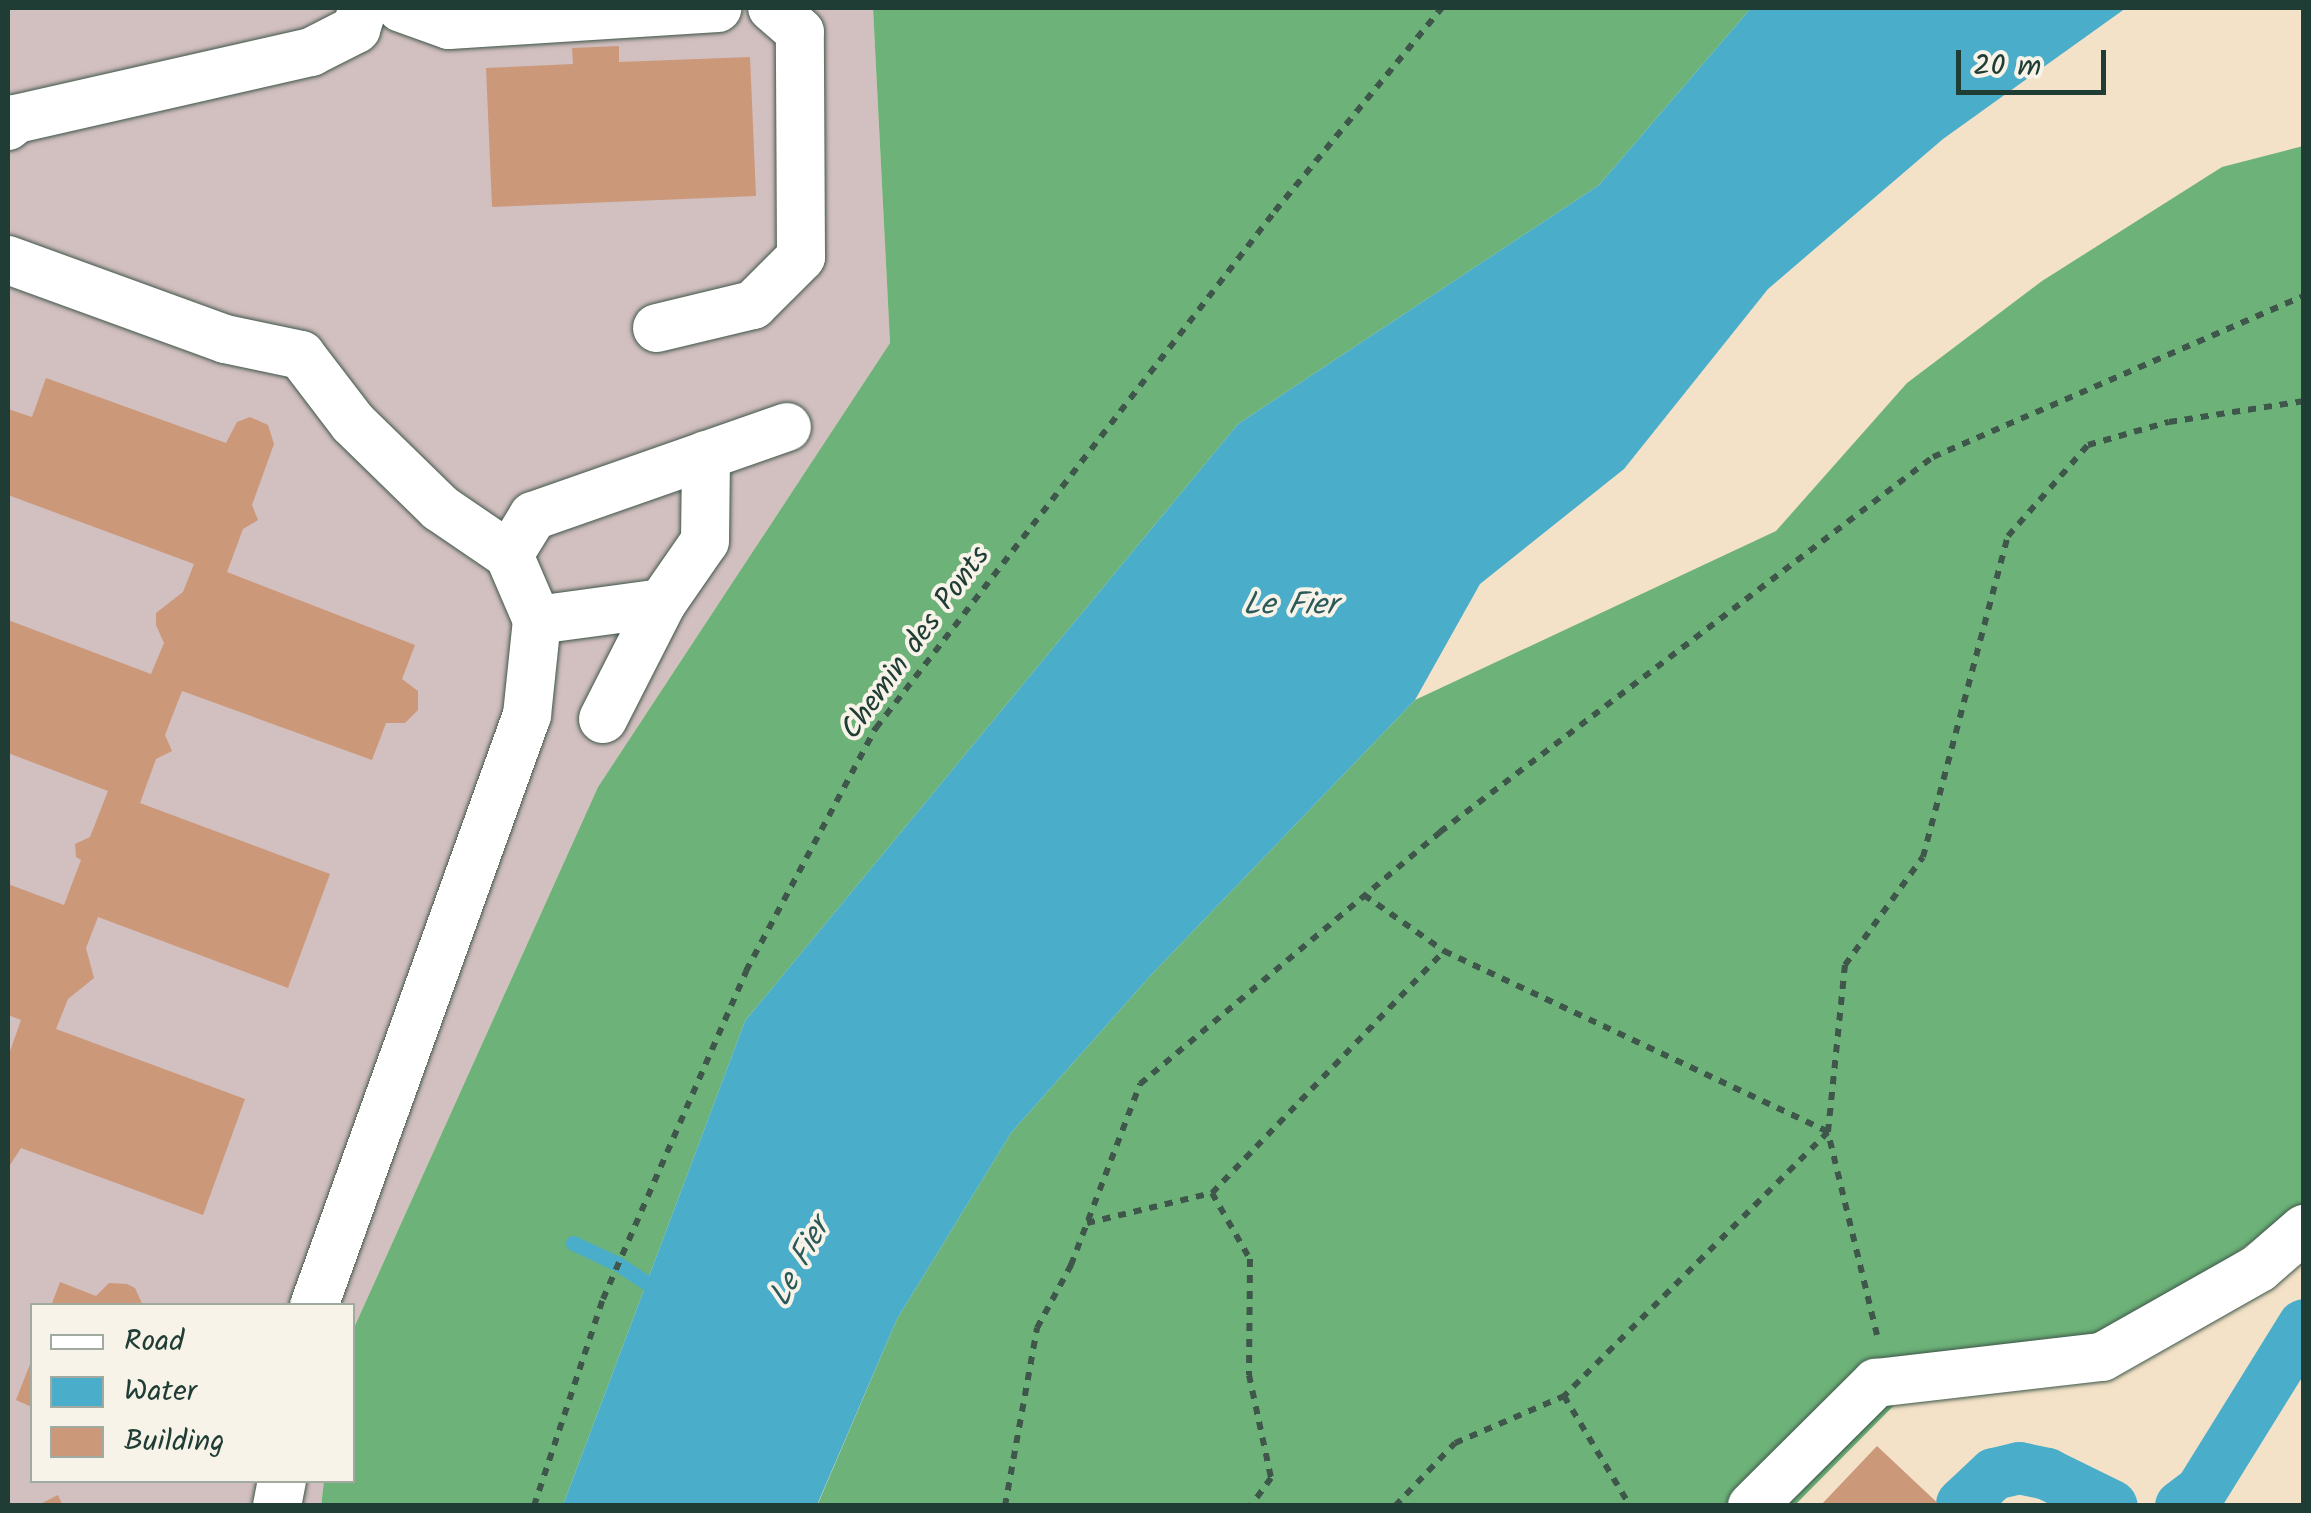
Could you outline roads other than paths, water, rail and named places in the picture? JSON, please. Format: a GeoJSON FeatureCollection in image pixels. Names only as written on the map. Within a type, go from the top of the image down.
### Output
{"type":"FeatureCollection","features":[{"type":"Feature","properties":{"kind":"lane"},"geometry":{"type":"LineString","coordinates":[[8,126],[16,119],[311,52],[356,29],[363,8]]}},
{"type":"Feature","properties":{"kind":"lane"},"geometry":{"type":"LineString","coordinates":[[401,8],[448,25],[717,8]]}},
{"type":"Feature","properties":{"kind":"lane"},"geometry":{"type":"LineString","coordinates":[[657,328],[752,305],[801,257],[800,32],[772,8]]}},
{"type":"Feature","properties":{"kind":"lane"},"geometry":{"type":"LineString","coordinates":[[8,260],[224,339],[300,355],[354,423],[440,508],[510,555],[537,620],[527,715],[315,1303]]}},
{"type":"Feature","properties":{"kind":"lane"},"geometry":{"type":"LineString","coordinates":[[510,555],[533,516],[787,426]]}},
{"type":"Feature","properties":{"kind":"lane"},"geometry":{"type":"LineString","coordinates":[[604,719],[662,603],[705,542],[706,455]]}},
{"type":"Feature","properties":{"kind":"lane"},"geometry":{"type":"LineString","coordinates":[[537,620],[662,603]]}},
{"type":"Feature","properties":{"kind":"lane"},"geometry":{"type":"LineString","coordinates":[[1752,1506],[1876,1383],[2102,1357],[2259,1268],[2304,1229]]}},
{"type":"Feature","properties":{"kind":"water","name":"Le Fier"},"geometry":{"type":"Polygon","coordinates":[[[1751,8],[2126,8],[1943,139],[1768,289],[1624,469],[1480,584],[1415,700],[1151,975],[1011,1133],[897,1319],[817,1505],[563,1505],[745,1021],[1238,424],[1599,185],[1751,8]]]}},
{"type":"Feature","properties":{"kind":"waterway"},"geometry":{"type":"LineString","coordinates":[[573,1243],[618,1264],[661,1292]]}},
{"type":"Feature","properties":{"kind":"waterway"},"geometry":{"type":"LineString","coordinates":[[2181,1506],[2201,1491],[2304,1325]]}},
{"type":"Feature","properties":{"kind":"waterway"},"geometry":{"type":"LineString","coordinates":[[1962,1504],[1994,1474],[2019,1468],[2047,1474],[2112,1506]]}}]}
